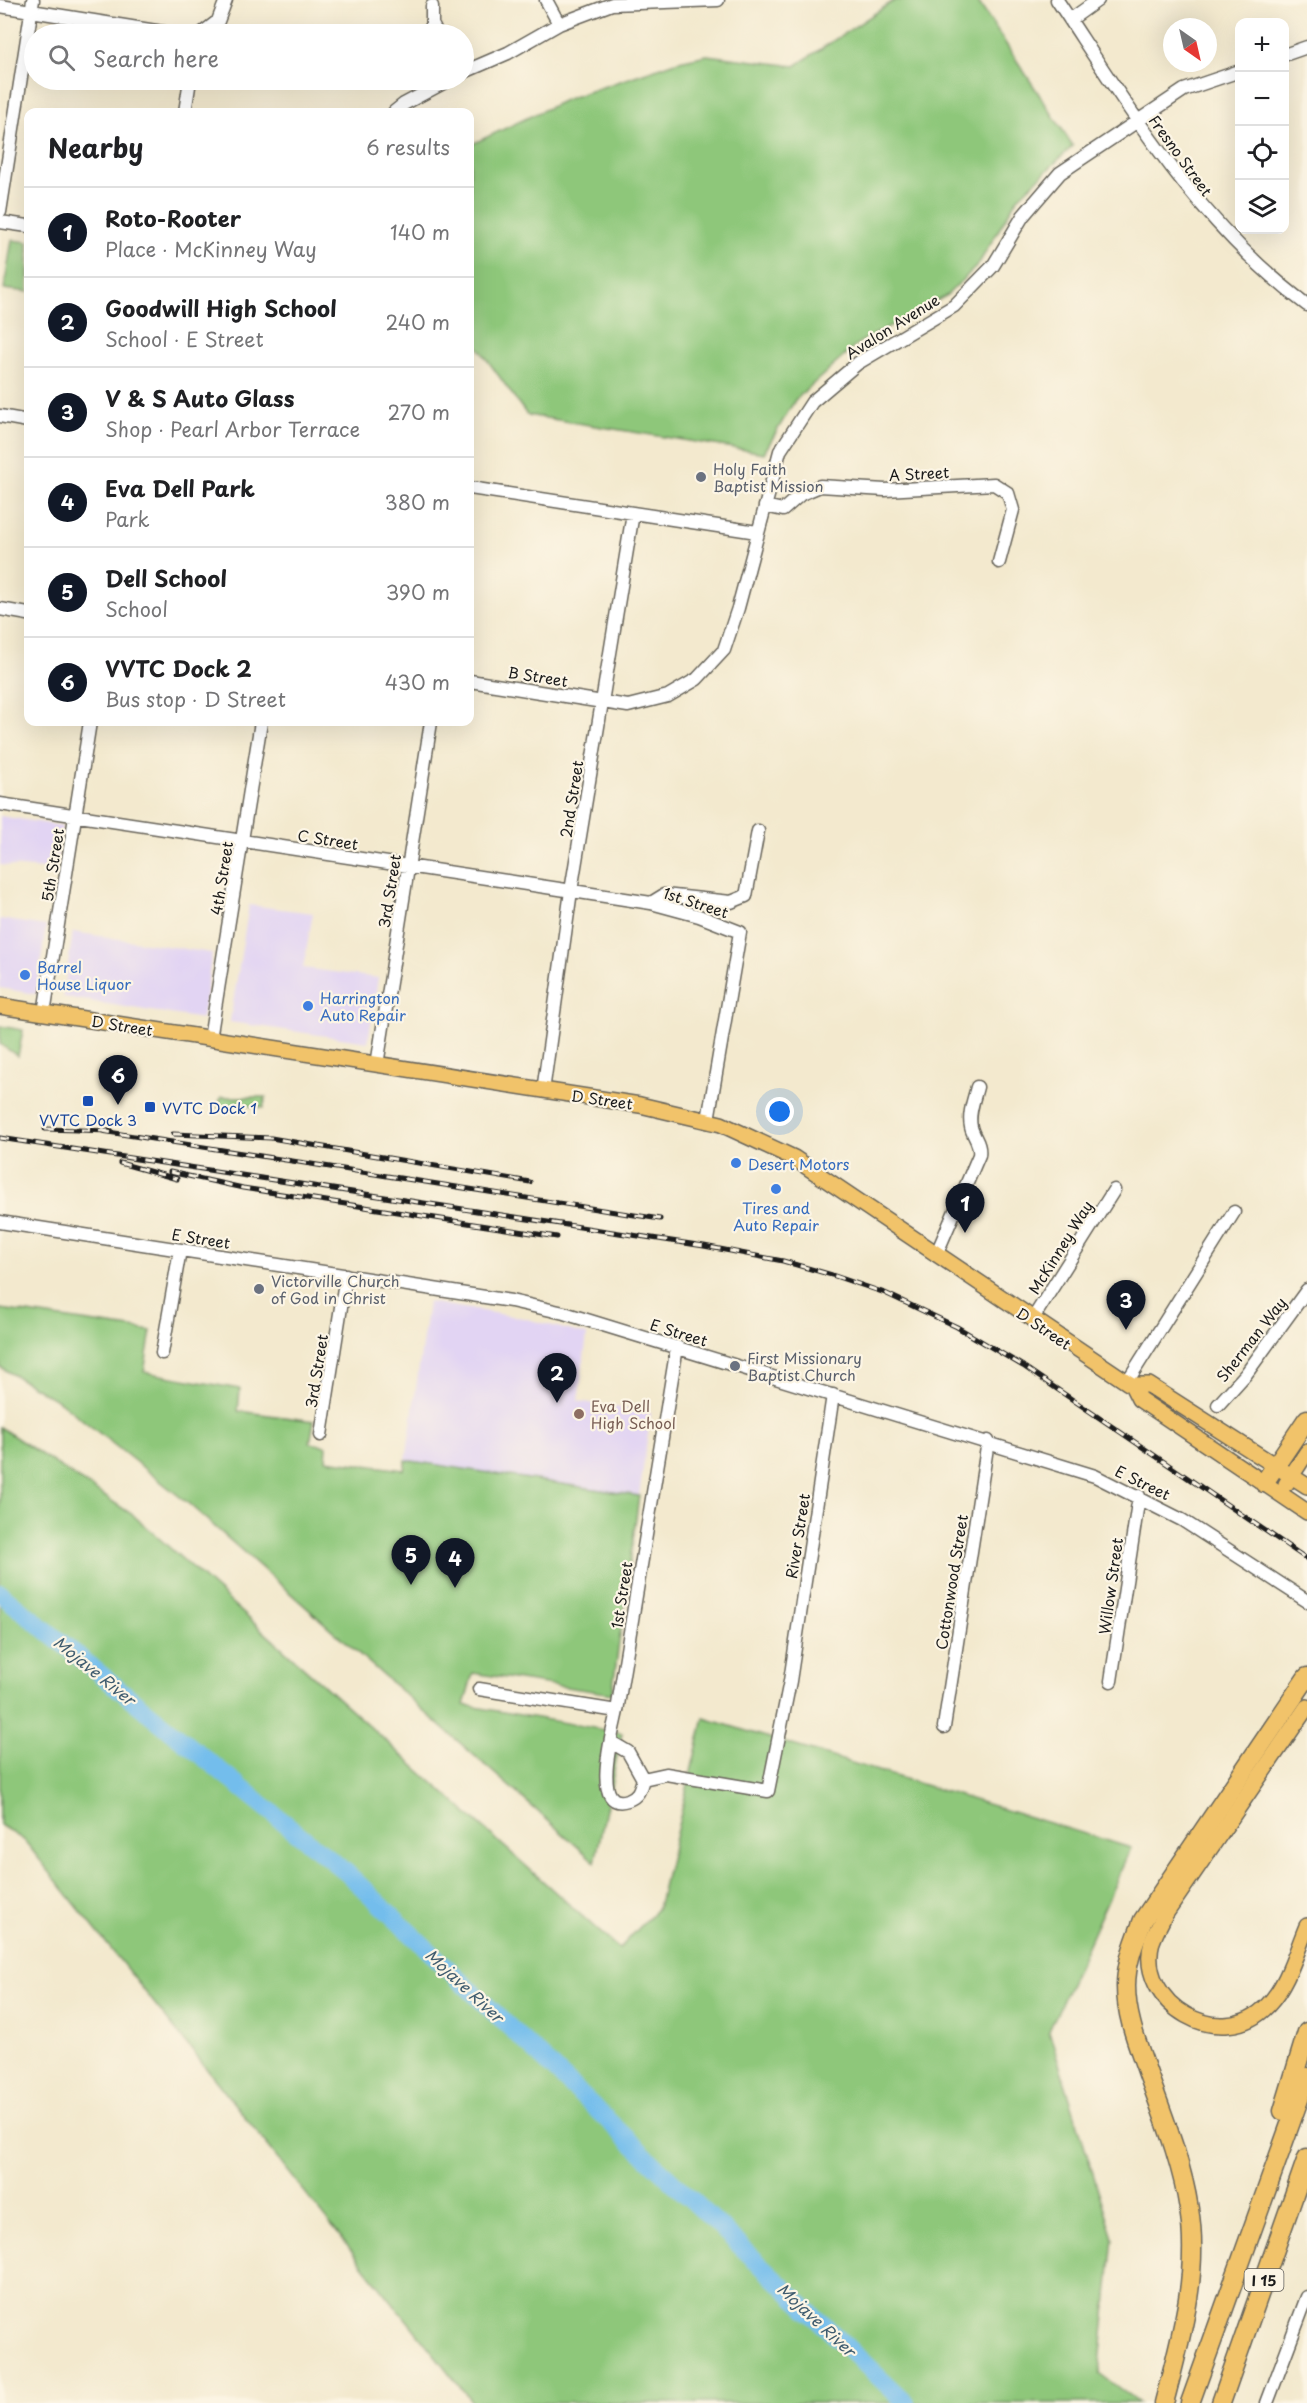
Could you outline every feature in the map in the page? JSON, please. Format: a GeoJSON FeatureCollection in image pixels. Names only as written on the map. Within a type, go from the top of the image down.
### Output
{"type":"FeatureCollection","features":[{"type":"Feature","properties":{"kind":"highway"},"geometry":{"type":"LineString","coordinates":[[1264,1483],[1307,1419]]}},
{"type":"Feature","properties":{"kind":"highway"},"geometry":{"type":"LineString","coordinates":[[1164,2403],[1184,2325],[1191,2262],[1190,2210],[1176,2154],[1130,2023],[1126,1985],[1130,1954],[1143,1920],[1307,1677]]}},
{"type":"Feature","properties":{"kind":"highway"},"geometry":{"type":"LineString","coordinates":[[1238,2269],[1245,2229],[1307,2032]]}},
{"type":"Feature","properties":{"kind":"highway","name":"I 15"},"geometry":{"type":"LineString","coordinates":[[1190,2403],[1307,2077]]}},
{"type":"Feature","properties":{"kind":"highway","name":"I 15"},"geometry":{"type":"LineString","coordinates":[[1221,2403],[1307,2158]]}},
{"type":"Feature","properties":{"kind":"main road","name":"D Street"},"geometry":{"type":"LineString","coordinates":[[0,1006],[640,1105],[708,1120],[750,1135],[794,1158],[1130,1384],[1139,1399],[1307,1512]]}},
{"type":"Feature","properties":{"kind":"main road","name":"D Street"},"geometry":{"type":"LineString","coordinates":[[1130,1384],[1149,1385],[1307,1486]]}},
{"type":"Feature","properties":{"kind":"main road"},"geometry":{"type":"LineString","coordinates":[[1280,1494],[1307,1452]]}},
{"type":"Feature","properties":{"kind":"main road"},"geometry":{"type":"LineString","coordinates":[[1307,1707],[1164,1916],[1152,1943],[1153,1971],[1165,1998],[1182,2014],[1202,2024],[1224,2026],[1247,2020],[1267,2006],[1280,1990],[1307,1926]]}},
{"type":"Feature","properties":{"kind":"street"},"geometry":{"type":"LineString","coordinates":[[214,24],[218,21],[226,0]]}},
{"type":"Feature","properties":{"kind":"street"},"geometry":{"type":"LineString","coordinates":[[546,0],[559,24]]}},
{"type":"Feature","properties":{"kind":"street"},"geometry":{"type":"LineString","coordinates":[[474,68],[508,53],[559,24],[612,4],[718,0]]}},
{"type":"Feature","properties":{"kind":"street","name":"Fresno Street"},"geometry":{"type":"LineString","coordinates":[[1057,0],[1137,119],[1200,206],[1274,280],[1307,305]]}},
{"type":"Feature","properties":{"kind":"street"},"geometry":{"type":"LineString","coordinates":[[1070,20],[1098,0]]}},
{"type":"Feature","properties":{"kind":"street"},"geometry":{"type":"LineString","coordinates":[[29,24],[32,5]]}},
{"type":"Feature","properties":{"kind":"street"},"geometry":{"type":"LineString","coordinates":[[0,6],[32,5],[126,24]]}},
{"type":"Feature","properties":{"kind":"street"},"geometry":{"type":"LineString","coordinates":[[432,6],[432,24]]}},
{"type":"Feature","properties":{"kind":"street"},"geometry":{"type":"LineString","coordinates":[[1289,53],[1307,47]]}},
{"type":"Feature","properties":{"kind":"street"},"geometry":{"type":"LineString","coordinates":[[0,212],[24,57]]}},
{"type":"Feature","properties":{"kind":"street","name":"Avalon Avenue"},"geometry":{"type":"LineString","coordinates":[[602,701],[628,706],[668,696],[697,679],[724,650],[738,608],[780,451],[812,402],[858,363],[954,306],[993,266],[1023,216],[1060,173],[1137,119],[1184,90],[1236,72]]}},
{"type":"Feature","properties":{"kind":"street"},"geometry":{"type":"LineString","coordinates":[[186,108],[188,90]]}},
{"type":"Feature","properties":{"kind":"street"},"geometry":{"type":"LineString","coordinates":[[406,108],[433,90]]}},
{"type":"Feature","properties":{"kind":"street"},"geometry":{"type":"LineString","coordinates":[[0,222],[24,225]]}},
{"type":"Feature","properties":{"kind":"street"},"geometry":{"type":"LineString","coordinates":[[0,416],[24,420]]}},
{"type":"Feature","properties":{"kind":"street","name":"A Street"},"geometry":{"type":"LineString","coordinates":[[765,506],[783,510],[801,494],[820,486],[885,490],[994,484],[1008,493],[1013,510],[999,562]]}},
{"type":"Feature","properties":{"kind":"street"},"geometry":{"type":"LineString","coordinates":[[474,489],[757,531]]}},
{"type":"Feature","properties":{"kind":"street","name":"2nd Street"},"geometry":{"type":"LineString","coordinates":[[543,1091],[571,891],[633,513]]}},
{"type":"Feature","properties":{"kind":"street"},"geometry":{"type":"LineString","coordinates":[[0,609],[24,613]]}},
{"type":"Feature","properties":{"kind":"street","name":"B Street"},"geometry":{"type":"LineString","coordinates":[[474,682],[602,701]]}},
{"type":"Feature","properties":{"kind":"street","name":"5th Street"},"geometry":{"type":"LineString","coordinates":[[44,1013],[89,726]]}},
{"type":"Feature","properties":{"kind":"street","name":"4th Street"},"geometry":{"type":"LineString","coordinates":[[210,1039],[260,726]]}},
{"type":"Feature","properties":{"kind":"street","name":"3rd Street"},"geometry":{"type":"LineString","coordinates":[[377,1065],[430,726]]}},
{"type":"Feature","properties":{"kind":"street","name":"C Street"},"geometry":{"type":"LineString","coordinates":[[0,804],[651,903]]}},
{"type":"Feature","properties":{"kind":"street","name":"1st Street"},"geometry":{"type":"LineString","coordinates":[[651,903],[664,895],[731,902],[746,896],[758,831]]}},
{"type":"Feature","properties":{"kind":"street","name":"1st Street"},"geometry":{"type":"LineString","coordinates":[[651,903],[699,916],[740,932],[708,1120]]}},
{"type":"Feature","properties":{"kind":"street"},"geometry":{"type":"LineString","coordinates":[[936,1255],[979,1155],[980,1146],[971,1127],[971,1107],[977,1087]]}},
{"type":"Feature","properties":{"kind":"street","name":"McKinney Way"},"geometry":{"type":"LineString","coordinates":[[1032,1320],[1114,1190]]}},
{"type":"Feature","properties":{"kind":"street"},"geometry":{"type":"LineString","coordinates":[[1130,1384],[1234,1212]]}},
{"type":"Feature","properties":{"kind":"street","name":"E Street"},"geometry":{"type":"LineString","coordinates":[[0,1222],[539,1307],[1075,1469],[1138,1496],[1182,1520],[1307,1601]]}},
{"type":"Feature","properties":{"kind":"street"},"geometry":{"type":"LineString","coordinates":[[162,1353],[180,1250]]}},
{"type":"Feature","properties":{"kind":"street","name":"3rd Street"},"geometry":{"type":"LineString","coordinates":[[321,1435],[346,1275]]}},
{"type":"Feature","properties":{"kind":"street","name":"Sherman Way"},"geometry":{"type":"LineString","coordinates":[[1218,1405],[1246,1374],[1307,1290]]}},
{"type":"Feature","properties":{"kind":"street","name":"1st Street"},"geometry":{"type":"LineString","coordinates":[[643,1779],[640,1792],[634,1798],[622,1802],[614,1798],[606,1789],[606,1768],[676,1347]]}},
{"type":"Feature","properties":{"kind":"street","name":"River Street"},"geometry":{"type":"LineString","coordinates":[[643,1779],[666,1774],[768,1791],[789,1681],[833,1395]]}},
{"type":"Feature","properties":{"kind":"street","name":"Cottonwood Street"},"geometry":{"type":"LineString","coordinates":[[944,1727],[988,1441]]}},
{"type":"Feature","properties":{"kind":"street","name":"Willow Street"},"geometry":{"type":"LineString","coordinates":[[1111,1681],[1138,1496]]}},
{"type":"Feature","properties":{"kind":"street"},"geometry":{"type":"LineString","coordinates":[[479,1689],[617,1711]]}},
{"type":"Feature","properties":{"kind":"street"},"geometry":{"type":"LineString","coordinates":[[611,1742],[628,1752],[643,1779]]}},
{"type":"Feature","properties":{"kind":"street"},"geometry":{"type":"LineString","coordinates":[[1267,2403],[1307,2297]]}},
{"type":"Feature","properties":{"kind":"shaded area"},"geometry":{"type":"Polygon","coordinates":[[[0,816],[62,826],[55,870],[0,865],[0,816]]]}},
{"type":"Feature","properties":{"kind":"shaded area"},"geometry":{"type":"Polygon","coordinates":[[[249,905],[313,913],[303,968],[378,978],[368,1042],[230,1022],[249,905]]]}},
{"type":"Feature","properties":{"kind":"shaded area"},"geometry":{"type":"Polygon","coordinates":[[[0,919],[46,926],[36,994],[0,988],[0,919]]]}},
{"type":"Feature","properties":{"kind":"shaded area"},"geometry":{"type":"Polygon","coordinates":[[[73,932],[212,953],[202,1019],[63,997],[73,932]]]}},
{"type":"Feature","properties":{"kind":"shaded area"},"geometry":{"type":"Polygon","coordinates":[[[428,1302],[523,1318],[587,1335],[578,1401],[651,1413],[639,1496],[406,1460],[428,1302]]]}},
{"type":"Feature","properties":{"kind":"green space"},"geometry":{"type":"Polygon","coordinates":[[[895,0],[977,0],[1073,146],[1017,199],[978,265],[946,296],[860,342],[795,400],[764,453],[527,415],[474,342],[474,143],[567,99],[679,61],[707,55],[795,66],[895,0]]]}},
{"type":"Feature","properties":{"kind":"green space"},"geometry":{"type":"Polygon","coordinates":[[[12,240],[24,242],[24,292],[4,289],[12,240]]]}},
{"type":"Feature","properties":{"kind":"green space"},"geometry":{"type":"Polygon","coordinates":[[[0,1026],[23,1030],[18,1056],[0,1044],[0,1026]]]}},
{"type":"Feature","properties":{"kind":"green space"},"geometry":{"type":"Polygon","coordinates":[[[221,1097],[266,1097],[263,1108],[235,1103],[234,1111],[221,1110],[218,1107],[221,1097]]]}},
{"type":"Feature","properties":{"kind":"green space"},"geometry":{"type":"Polygon","coordinates":[[[0,1309],[151,1331],[144,1372],[240,1389],[238,1411],[314,1421],[310,1443],[327,1446],[326,1460],[404,1470],[406,1460],[639,1496],[612,1694],[473,1673],[464,1705],[622,1733],[595,1862],[189,1504],[60,1402],[0,1367],[0,1309]]]}},
{"type":"Feature","properties":{"kind":"green space"},"geometry":{"type":"Polygon","coordinates":[[[0,1427],[133,1515],[619,1949],[658,1908],[704,1718],[1131,1848],[1049,2031],[1113,2238],[1099,2373],[1139,2403],[473,2403],[24,1840],[0,1825],[0,1427]]]}},
{"type":"Feature","properties":{"kind":"waterway","name":"Mojave River"},"geometry":{"type":"LineString","coordinates":[[0,1593],[347,1873],[906,2403]]}},
{"type":"Feature","properties":{"kind":"railway"},"geometry":{"type":"LineString","coordinates":[[45,1129],[111,1131]]}},
{"type":"Feature","properties":{"kind":"railway"},"geometry":{"type":"LineString","coordinates":[[102,1131],[660,1219]]}},
{"type":"Feature","properties":{"kind":"railway"},"geometry":{"type":"LineString","coordinates":[[173,1134],[271,1138],[530,1182]]}},
{"type":"Feature","properties":{"kind":"railway"},"geometry":{"type":"LineString","coordinates":[[0,1138],[704,1246],[783,1261],[832,1275],[885,1293],[957,1327],[1023,1366],[1307,1559]]}},
{"type":"Feature","properties":{"kind":"railway"},"geometry":{"type":"LineString","coordinates":[[120,1163],[177,1179]]}},
{"type":"Feature","properties":{"kind":"railway"},"geometry":{"type":"LineString","coordinates":[[170,1172],[243,1188],[557,1237]]}},
{"type":"Feature","properties":{"kind":"place","name":"Holy Faith Baptist Mission"},"geometry":{"type":"Point","coordinates":[701,477]}},
{"type":"Feature","properties":{"kind":"place","name":"Barrel House Liquor"},"geometry":{"type":"Point","coordinates":[25,975]}},
{"type":"Feature","properties":{"kind":"place","name":"Harrington Auto Repair"},"geometry":{"type":"Point","coordinates":[308,1006]}},
{"type":"Feature","properties":{"kind":"place","name":"VVTC Dock 3"},"geometry":{"type":"Point","coordinates":[88,1101]}},
{"type":"Feature","properties":{"kind":"place","name":"VVTC Dock 2"},"geometry":{"type":"Point","coordinates":[118,1105]}},
{"type":"Feature","properties":{"kind":"place","name":"VVTC Dock 1"},"geometry":{"type":"Point","coordinates":[150,1107]}},
{"type":"Feature","properties":{"kind":"place","name":"Desert Motors"},"geometry":{"type":"Point","coordinates":[736,1163]}},
{"type":"Feature","properties":{"kind":"place","name":"Tires and Auto Repair"},"geometry":{"type":"Point","coordinates":[776,1189]}},
{"type":"Feature","properties":{"kind":"place","name":"Roto-Rooter"},"geometry":{"type":"Point","coordinates":[965,1233]}},
{"type":"Feature","properties":{"kind":"place","name":"Victorville Church of God in Christ"},"geometry":{"type":"Point","coordinates":[259,1289]}},
{"type":"Feature","properties":{"kind":"place","name":"V & S Auto Glass"},"geometry":{"type":"Point","coordinates":[1126,1330]}},
{"type":"Feature","properties":{"kind":"place","name":"First Missionary Baptist Church"},"geometry":{"type":"Point","coordinates":[735,1366]}},
{"type":"Feature","properties":{"kind":"place","name":"Goodwill High School"},"geometry":{"type":"Point","coordinates":[557,1403]}},
{"type":"Feature","properties":{"kind":"place","name":"Eva Dell High School"},"geometry":{"type":"Point","coordinates":[579,1414]}},
{"type":"Feature","properties":{"kind":"place","name":"Dell School"},"geometry":{"type":"Point","coordinates":[411,1585]}},
{"type":"Feature","properties":{"kind":"place","name":"Eva Dell Park"},"geometry":{"type":"Point","coordinates":[455,1588]}}]}
